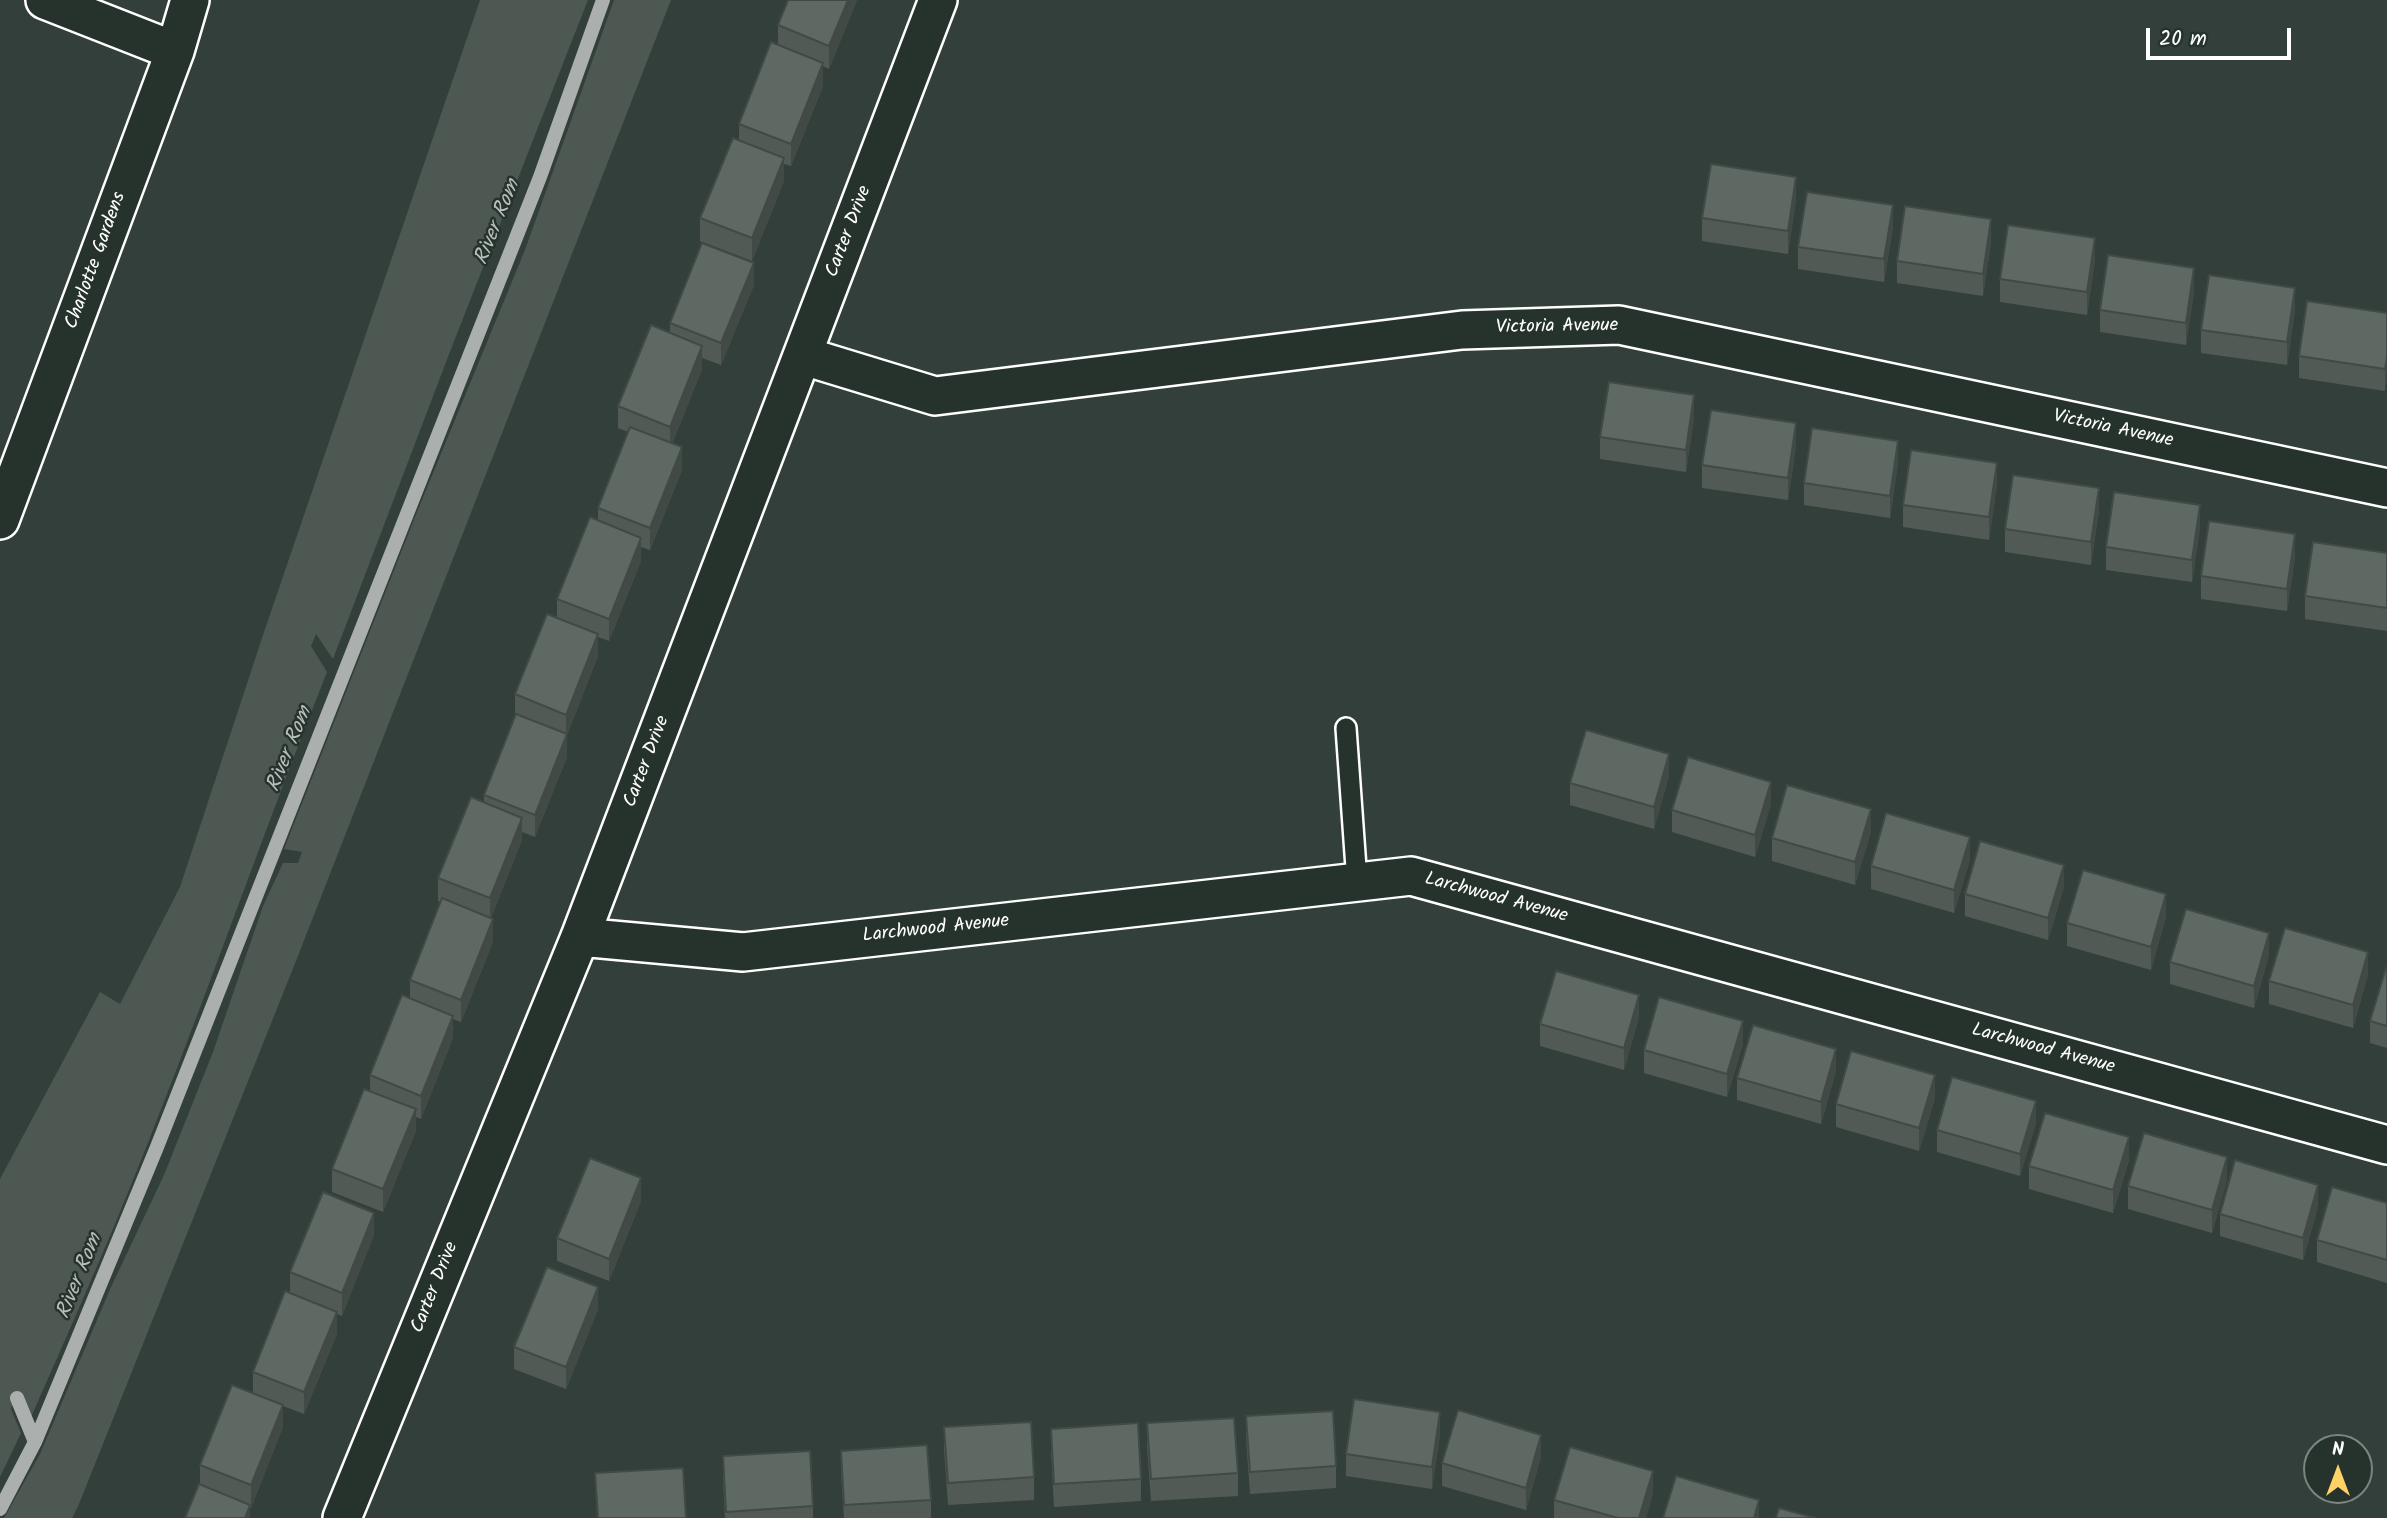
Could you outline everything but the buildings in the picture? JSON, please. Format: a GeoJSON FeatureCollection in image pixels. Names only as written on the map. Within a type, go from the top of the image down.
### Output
{"type":"FeatureCollection","features":[{"type":"Feature","properties":{"kind":"street"},"geometry":{"type":"LineString","coordinates":[[45,0],[175,51]]}},
{"type":"Feature","properties":{"kind":"street","name":"Charlotte Gardens"},"geometry":{"type":"LineString","coordinates":[[0,520],[175,51],[190,0]]}},
{"type":"Feature","properties":{"kind":"street","name":"Carter Drive"},"geometry":{"type":"LineString","coordinates":[[342,1518],[580,937],[938,0]]}},
{"type":"Feature","properties":{"kind":"street","name":"Victoria Avenue"},"geometry":{"type":"LineString","coordinates":[[804,356],[935,396],[1462,330],[1619,325],[2387,488]]}},
{"type":"Feature","properties":{"kind":"street","name":"Larchwood Avenue"},"geometry":{"type":"LineString","coordinates":[[580,937],[743,952],[1411,876],[2387,1145]]}},
{"type":"Feature","properties":{"kind":"lane"},"geometry":{"type":"LineString","coordinates":[[1346,728],[1357,882]]}},
{"type":"Feature","properties":{"kind":"shaded area"},"geometry":{"type":"Polygon","coordinates":[[[480,0],[588,0],[333,659],[316,634],[311,646],[327,672],[143,1156],[95,1271],[28,1424],[20,1401],[15,1400],[11,1409],[21,1433],[0,1477],[0,1179],[100,992],[120,1004],[180,887],[263,635],[480,0]]]}},
{"type":"Feature","properties":{"kind":"shaded area"},"geometry":{"type":"Polygon","coordinates":[[[614,0],[671,0],[296,961],[79,1504],[72,1518],[4,1518],[40,1454],[111,1287],[164,1175],[213,1052],[263,906],[283,863],[298,863],[302,852],[284,849],[417,512],[525,250],[614,0]]]}},
{"type":"Feature","properties":{"kind":"waterway","name":"River Rom"},"geometry":{"type":"LineString","coordinates":[[0,1509],[35,1442],[157,1147],[540,177],[603,0]]}},
{"type":"Feature","properties":{"kind":"waterway"},"geometry":{"type":"LineString","coordinates":[[17,1398],[35,1442]]}}]}
